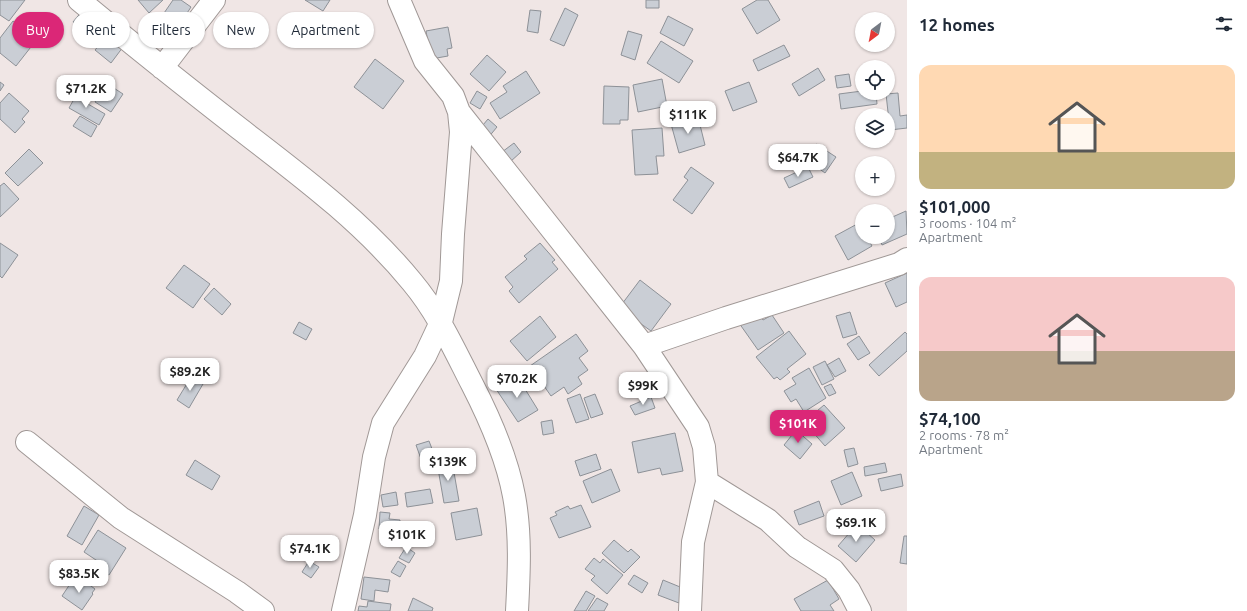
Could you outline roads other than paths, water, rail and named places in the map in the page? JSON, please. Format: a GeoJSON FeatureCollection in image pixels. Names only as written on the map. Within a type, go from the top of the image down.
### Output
{"type":"FeatureCollection","features":[{"type":"Feature","properties":{"kind":"street"},"geometry":{"type":"LineString","coordinates":[[79,0],[162,68],[323,193],[382,247],[413,283],[441,322],[484,407],[505,462],[514,496],[519,539],[517,611]]}},
{"type":"Feature","properties":{"kind":"street"},"geometry":{"type":"LineString","coordinates":[[162,68],[214,0]]}},
{"type":"Feature","properties":{"kind":"street"},"geometry":{"type":"LineString","coordinates":[[343,611],[365,515],[374,457],[383,423],[425,356],[441,322],[452,281],[453,234],[461,132],[459,112],[454,96],[425,61],[399,0]]}},
{"type":"Feature","properties":{"kind":"street"},"geometry":{"type":"LineString","coordinates":[[459,112],[644,346],[698,427],[704,448],[707,482],[693,542],[690,611]]}},
{"type":"Feature","properties":{"kind":"street"},"geometry":{"type":"LineString","coordinates":[[644,346],[726,318],[899,264],[907,259]]}},
{"type":"Feature","properties":{"kind":"street"},"geometry":{"type":"LineString","coordinates":[[27,442],[121,518],[237,592],[263,611]]}},
{"type":"Feature","properties":{"kind":"street"},"geometry":{"type":"LineString","coordinates":[[707,482],[768,520],[797,547],[833,570],[849,590],[860,611]]}}]}
